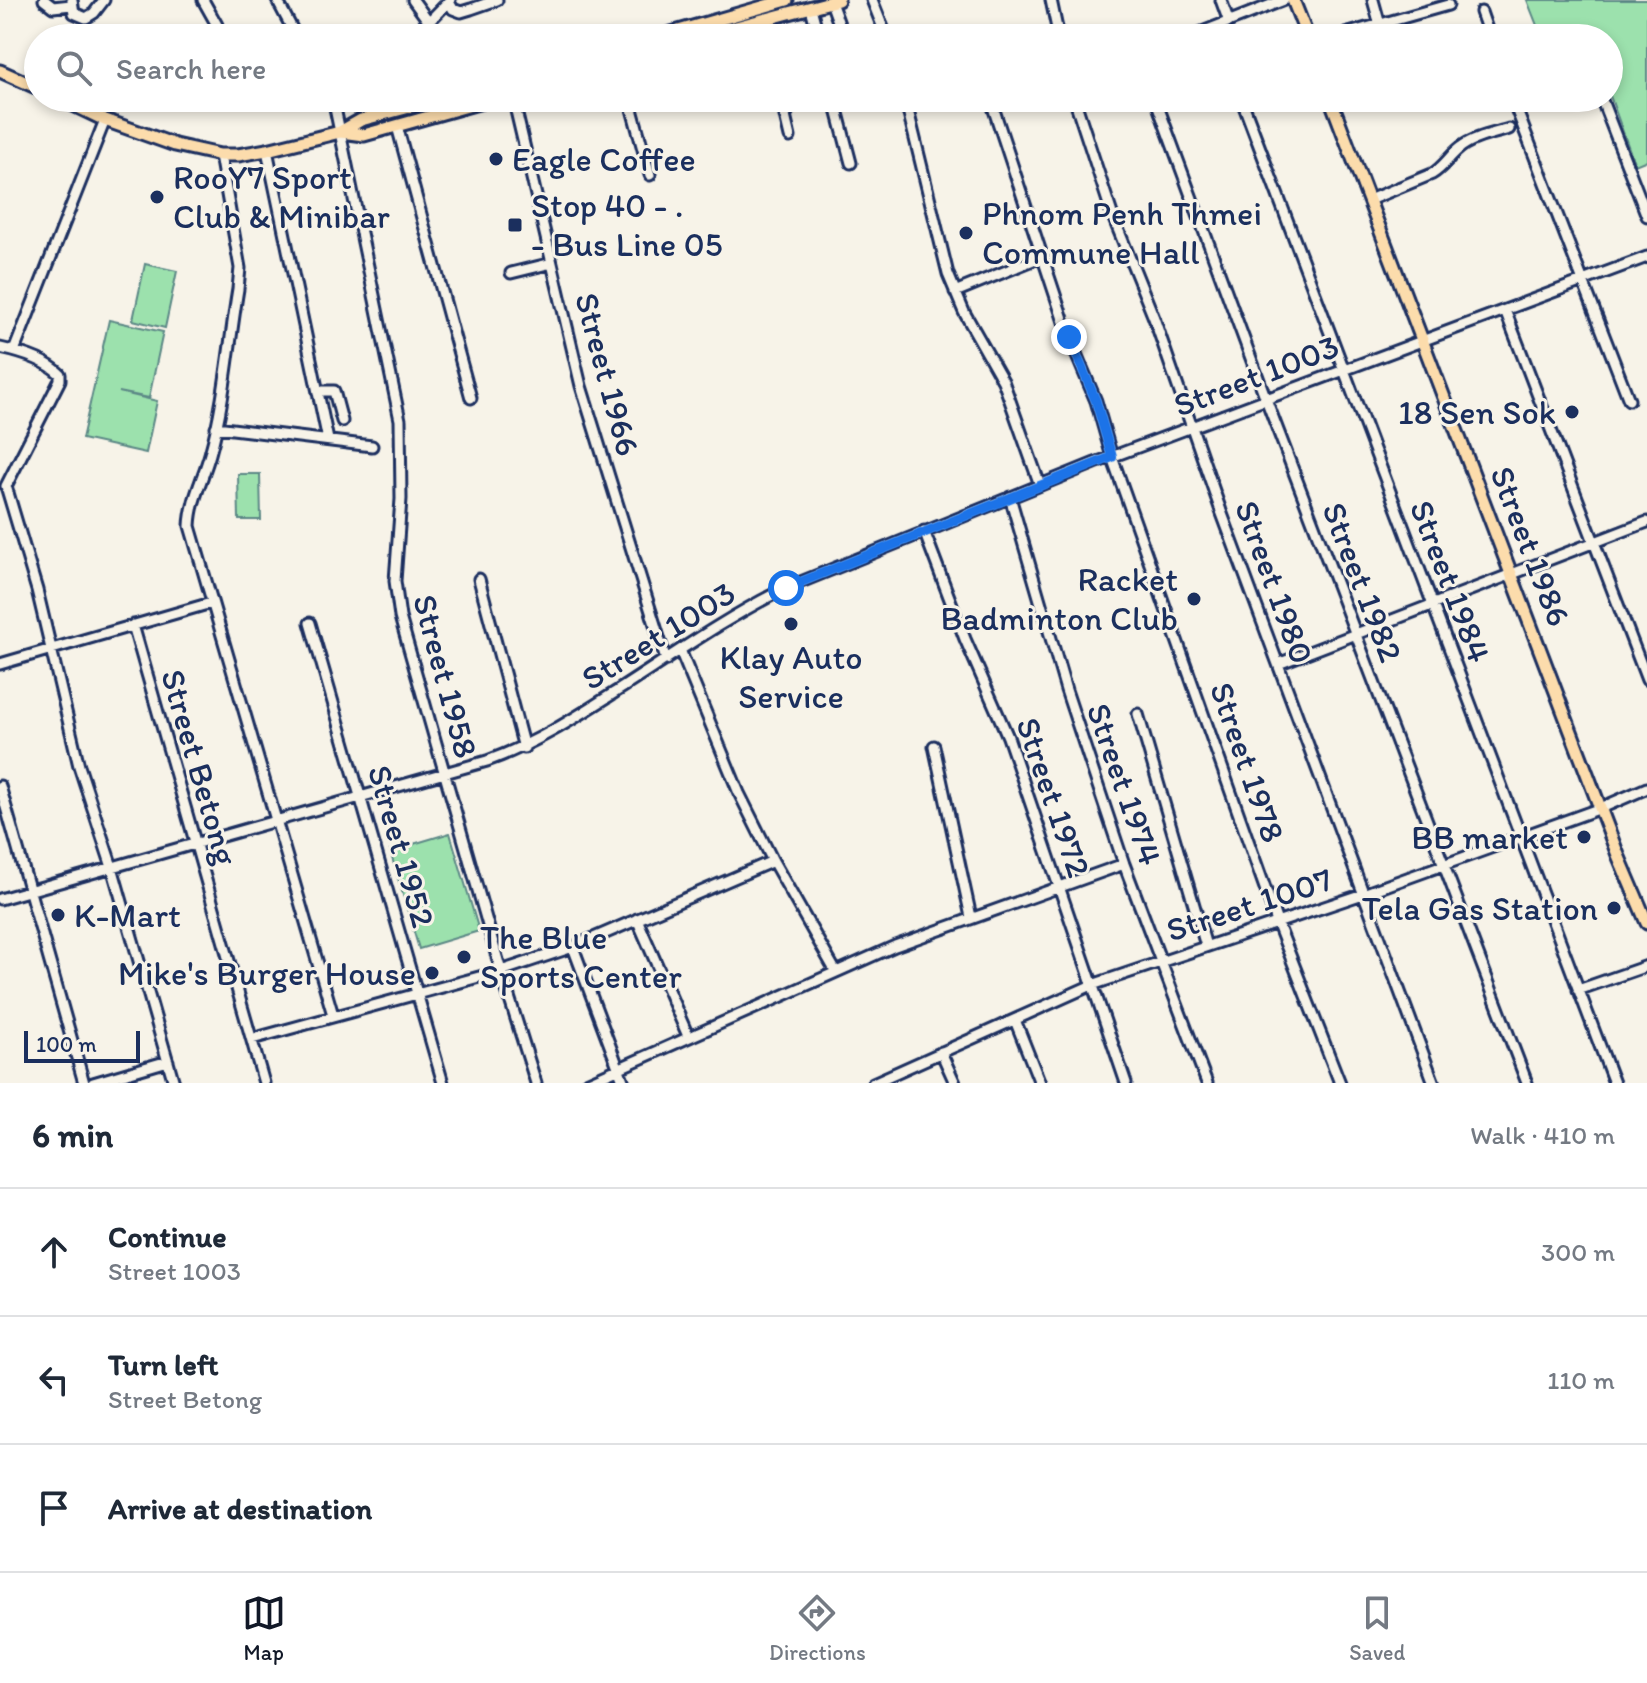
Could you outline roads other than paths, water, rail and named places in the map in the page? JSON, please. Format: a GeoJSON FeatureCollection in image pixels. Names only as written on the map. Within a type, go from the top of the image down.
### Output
{"type":"FeatureCollection","features":[{"type":"Feature","properties":{"kind":"main road"},"geometry":{"type":"LineString","coordinates":[[703,24],[787,0]]}},
{"type":"Feature","properties":{"kind":"main road"},"geometry":{"type":"LineString","coordinates":[[1293,0],[1302,24]]}},
{"type":"Feature","properties":{"kind":"main road"},"geometry":{"type":"LineString","coordinates":[[749,24],[835,1]]}},
{"type":"Feature","properties":{"kind":"main road"},"geometry":{"type":"LineString","coordinates":[[0,71],[24,82]]}},
{"type":"Feature","properties":{"kind":"main road"},"geometry":{"type":"LineString","coordinates":[[88,112],[175,145],[220,155],[267,150],[340,132],[361,120],[391,112]]}},
{"type":"Feature","properties":{"kind":"main road"},"geometry":{"type":"LineString","coordinates":[[340,132],[364,135],[446,112]]}},
{"type":"Feature","properties":{"kind":"main road","name":"Street 1986"},"geometry":{"type":"LineString","coordinates":[[1335,112],[1647,923]]}},
{"type":"Feature","properties":{"kind":"street"},"geometry":{"type":"LineString","coordinates":[[44,0],[53,7],[71,2],[74,13],[82,18],[90,16],[99,2]]}},
{"type":"Feature","properties":{"kind":"street"},"geometry":{"type":"LineString","coordinates":[[203,0],[216,24]]}},
{"type":"Feature","properties":{"kind":"street"},"geometry":{"type":"LineString","coordinates":[[277,0],[290,24]]}},
{"type":"Feature","properties":{"kind":"street"},"geometry":{"type":"LineString","coordinates":[[413,0],[429,22],[449,1],[453,9],[461,12],[497,0]]}},
{"type":"Feature","properties":{"kind":"street"},"geometry":{"type":"LineString","coordinates":[[872,0],[881,24]]}},
{"type":"Feature","properties":{"kind":"street"},"geometry":{"type":"LineString","coordinates":[[1221,0],[1229,22]]}},
{"type":"Feature","properties":{"kind":"street"},"geometry":{"type":"LineString","coordinates":[[1223,24],[1284,0]]}},
{"type":"Feature","properties":{"kind":"street"},"geometry":{"type":"LineString","coordinates":[[1373,0],[1380,24]]}},
{"type":"Feature","properties":{"kind":"street"},"geometry":{"type":"LineString","coordinates":[[835,1],[841,24]]}},
{"type":"Feature","properties":{"kind":"street"},"geometry":{"type":"LineString","coordinates":[[1052,3],[1056,24]]}},
{"type":"Feature","properties":{"kind":"street"},"geometry":{"type":"LineString","coordinates":[[1383,24],[1448,5]]}},
{"type":"Feature","properties":{"kind":"street"},"geometry":{"type":"LineString","coordinates":[[811,8],[815,24]]}},
{"type":"Feature","properties":{"kind":"street"},"geometry":{"type":"LineString","coordinates":[[1481,12],[1485,24]]}},
{"type":"Feature","properties":{"kind":"street","name":"Street 1958"},"geometry":{"type":"LineString","coordinates":[[336,112],[400,420],[397,603],[501,971],[536,1083]]}},
{"type":"Feature","properties":{"kind":"street","name":"Street 1966"},"geometry":{"type":"LineString","coordinates":[[516,112],[581,386],[666,660]]}},
{"type":"Feature","properties":{"kind":"street"},"geometry":{"type":"LineString","coordinates":[[633,112],[650,175]]}},
{"type":"Feature","properties":{"kind":"street"},"geometry":{"type":"LineString","coordinates":[[787,112],[785,116],[790,137]]}},
{"type":"Feature","properties":{"kind":"street"},"geometry":{"type":"LineString","coordinates":[[838,112],[851,163]]}},
{"type":"Feature","properties":{"kind":"street"},"geometry":{"type":"LineString","coordinates":[[908,112],[955,292],[1003,381],[1040,485]]}},
{"type":"Feature","properties":{"kind":"street"},"geometry":{"type":"LineString","coordinates":[[995,112],[1069,337],[1096,401],[1112,457]]}},
{"type":"Feature","properties":{"kind":"street","name":"Street 1980"},"geometry":{"type":"LineString","coordinates":[[1078,112],[1099,179],[1154,318],[1190,427],[1434,1083]]}},
{"type":"Feature","properties":{"kind":"street","name":"Street 1982"},"geometry":{"type":"LineString","coordinates":[[1160,112],[1266,399],[1527,1083]]}},
{"type":"Feature","properties":{"kind":"street","name":"Street 1984"},"geometry":{"type":"LineString","coordinates":[[1246,112],[1614,1083]]}},
{"type":"Feature","properties":{"kind":"street"},"geometry":{"type":"LineString","coordinates":[[1517,112],[1629,400]]}},
{"type":"Feature","properties":{"kind":"street"},"geometry":{"type":"LineString","coordinates":[[1606,112],[1647,216]]}},
{"type":"Feature","properties":{"kind":"street"},"geometry":{"type":"LineString","coordinates":[[14,351],[105,120]]}},
{"type":"Feature","properties":{"kind":"street"},"geometry":{"type":"LineString","coordinates":[[397,126],[471,398]]}},
{"type":"Feature","properties":{"kind":"street"},"geometry":{"type":"LineString","coordinates":[[1369,200],[1432,174],[1471,141],[1509,129]]}},
{"type":"Feature","properties":{"kind":"street"},"geometry":{"type":"LineString","coordinates":[[267,150],[328,440]]}},
{"type":"Feature","properties":{"kind":"street"},"geometry":{"type":"LineString","coordinates":[[220,155],[240,268],[216,427],[210,455],[190,509],[190,526],[333,1015]]}},
{"type":"Feature","properties":{"kind":"street"},"geometry":{"type":"LineString","coordinates":[[955,292],[1043,256]]}},
{"type":"Feature","properties":{"kind":"street","name":"Street 1003"},"geometry":{"type":"LineString","coordinates":[[0,899],[524,748],[568,723],[740,611],[786,588],[1190,427],[1647,257]]}},
{"type":"Feature","properties":{"kind":"street"},"geometry":{"type":"LineString","coordinates":[[511,273],[552,263]]}},
{"type":"Feature","properties":{"kind":"street"},"geometry":{"type":"LineString","coordinates":[[1505,310],[1647,680]]}},
{"type":"Feature","properties":{"kind":"street"},"geometry":{"type":"LineString","coordinates":[[0,348],[54,368],[60,374],[60,380],[3,486],[37,590],[79,766],[112,867],[174,1083]]}},
{"type":"Feature","properties":{"kind":"street"},"geometry":{"type":"LineString","coordinates":[[319,391],[334,391],[342,421]]}},
{"type":"Feature","properties":{"kind":"street"},"geometry":{"type":"LineString","coordinates":[[216,427],[372,446]]}},
{"type":"Feature","properties":{"kind":"street","name":"Street 1978"},"geometry":{"type":"LineString","coordinates":[[1112,457],[1277,922],[1340,1083]]}},
{"type":"Feature","properties":{"kind":"street","name":"Street 1974"},"geometry":{"type":"LineString","coordinates":[[1010,497],[1066,690],[1124,864],[1207,1083]]}},
{"type":"Feature","properties":{"kind":"street"},"geometry":{"type":"LineString","coordinates":[[1278,664],[1647,522]]}},
{"type":"Feature","properties":{"kind":"street","name":"Street 1972"},"geometry":{"type":"LineString","coordinates":[[924,531],[965,639],[1008,737],[1126,1083]]}},
{"type":"Feature","properties":{"kind":"street"},"geometry":{"type":"LineString","coordinates":[[479,579],[524,748]]}},
{"type":"Feature","properties":{"kind":"street"},"geometry":{"type":"LineString","coordinates":[[0,664],[211,603]]}},
{"type":"Feature","properties":{"kind":"street","name":"Street 1952"},"geometry":{"type":"LineString","coordinates":[[310,623],[443,1083]]}},
{"type":"Feature","properties":{"kind":"street","name":"Street Betong"},"geometry":{"type":"LineString","coordinates":[[133,625],[264,1083]]}},
{"type":"Feature","properties":{"kind":"street"},"geometry":{"type":"LineString","coordinates":[[680,650],[739,793],[773,861],[836,972]]}},
{"type":"Feature","properties":{"kind":"street"},"geometry":{"type":"LineString","coordinates":[[1138,714],[1206,946]]}},
{"type":"Feature","properties":{"kind":"street"},"geometry":{"type":"LineString","coordinates":[[934,746],[971,917]]}},
{"type":"Feature","properties":{"kind":"street"},"geometry":{"type":"LineString","coordinates":[[0,786],[84,1083]]}},
{"type":"Feature","properties":{"kind":"street","name":"Street 1007"},"geometry":{"type":"LineString","coordinates":[[873,1083],[890,1079],[941,1052],[1092,985],[1363,894],[1601,808],[1647,788]]}},
{"type":"Feature","properties":{"kind":"street"},"geometry":{"type":"LineString","coordinates":[[252,1039],[501,971],[573,947],[773,861]]}},
{"type":"Feature","properties":{"kind":"street"},"geometry":{"type":"LineString","coordinates":[[586,1083],[836,972],[971,917],[1124,864]]}},
{"type":"Feature","properties":{"kind":"street"},"geometry":{"type":"LineString","coordinates":[[637,919],[688,1036]]}},
{"type":"Feature","properties":{"kind":"street"},"geometry":{"type":"LineString","coordinates":[[573,947],[624,1083]]}},
{"type":"Feature","properties":{"kind":"street"},"geometry":{"type":"LineString","coordinates":[[1578,990],[1647,966]]}},
{"type":"Feature","properties":{"kind":"street"},"geometry":{"type":"LineString","coordinates":[[1015,1020],[1040,1083]]}},
{"type":"Feature","properties":{"kind":"street"},"geometry":{"type":"LineString","coordinates":[[941,1052],[955,1083]]}},
{"type":"Feature","properties":{"kind":"street"},"geometry":{"type":"LineString","coordinates":[[93,1083],[168,1061]]}},
{"type":"Feature","properties":{"kind":"place","name":"Eagle Coffee"},"geometry":{"type":"Point","coordinates":[496,159]}},
{"type":"Feature","properties":{"kind":"place","name":"RooY7 Sport Club & Minibar"},"geometry":{"type":"Point","coordinates":[157,197]}},
{"type":"Feature","properties":{"kind":"place","name":"Stop 40 - . - Bus Line 05"},"geometry":{"type":"Point","coordinates":[515,225]}},
{"type":"Feature","properties":{"kind":"place","name":"Phnom Penh Thmei Commune Hall"},"geometry":{"type":"Point","coordinates":[966,233]}},
{"type":"Feature","properties":{"kind":"place","name":"18 Sen Sok"},"geometry":{"type":"Point","coordinates":[1572,412]}},
{"type":"Feature","properties":{"kind":"place","name":"Racket Badminton Club"},"geometry":{"type":"Point","coordinates":[1194,599]}},
{"type":"Feature","properties":{"kind":"place","name":"Klay Auto Service"},"geometry":{"type":"Point","coordinates":[791,624]}},
{"type":"Feature","properties":{"kind":"place","name":"BB market"},"geometry":{"type":"Point","coordinates":[1584,837]}},
{"type":"Feature","properties":{"kind":"place","name":"Tela Gas Station"},"geometry":{"type":"Point","coordinates":[1614,908]}},
{"type":"Feature","properties":{"kind":"place","name":"K-Mart"},"geometry":{"type":"Point","coordinates":[58,915]}},
{"type":"Feature","properties":{"kind":"place","name":"The Blue Sports Center"},"geometry":{"type":"Point","coordinates":[464,957]}},
{"type":"Feature","properties":{"kind":"place","name":"Mike's Burger House"},"geometry":{"type":"Point","coordinates":[432,973]}}]}
